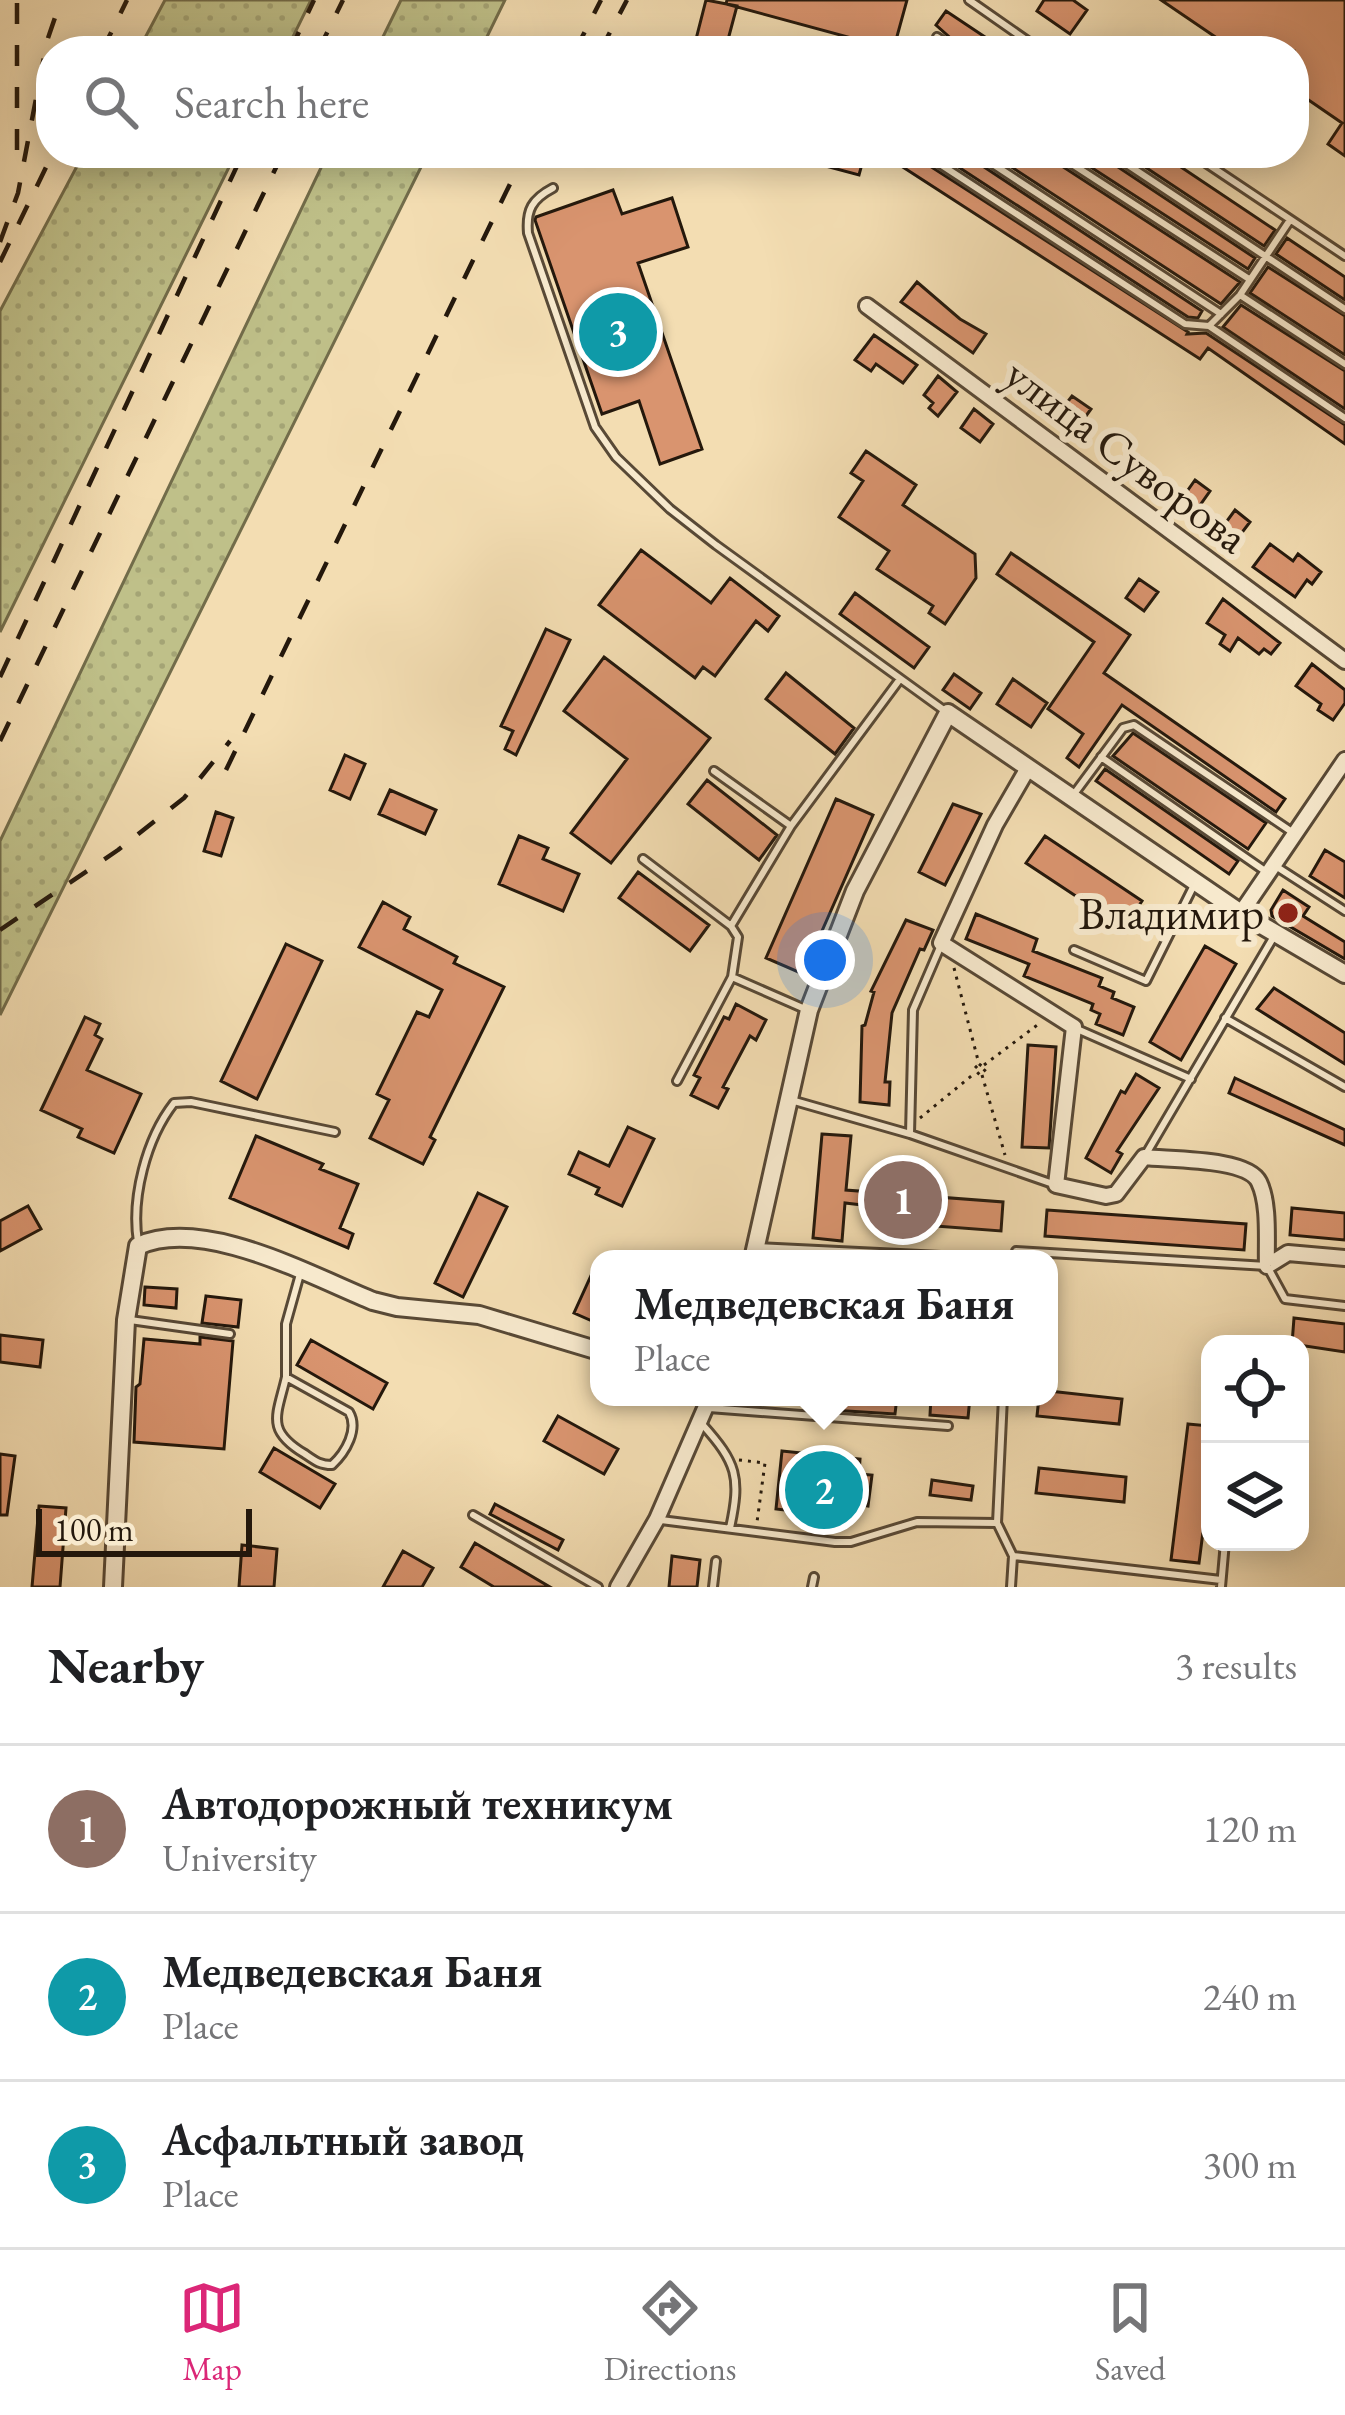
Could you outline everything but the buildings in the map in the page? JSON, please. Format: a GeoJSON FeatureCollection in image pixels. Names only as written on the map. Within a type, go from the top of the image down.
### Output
{"type":"FeatureCollection","features":[{"type":"Feature","properties":{"kind":"street","name":"улица Суворова"},"geometry":{"type":"LineString","coordinates":[[867,306],[1345,661]]}},
{"type":"Feature","properties":{"kind":"street"},"geometry":{"type":"LineString","coordinates":[[755,1250],[809,1010],[855,890],[948,713],[1241,913],[1345,974]]}},
{"type":"Feature","properties":{"kind":"street"},"geometry":{"type":"LineString","coordinates":[[1241,913],[1345,760]]}},
{"type":"Feature","properties":{"kind":"street"},"geometry":{"type":"LineString","coordinates":[[1028,768],[995,825],[941,943],[1074,1028],[1056,1185],[1116,1194],[1144,1157],[1241,1166],[1255,1175],[1262,1192],[1267,1266],[1288,1253],[1345,1258]]}},
{"type":"Feature","properties":{"kind":"street"},"geometry":{"type":"LineString","coordinates":[[113,1587],[126,1319],[138,1246],[168,1237],[205,1239],[385,1304],[479,1315],[590,1348]]}},
{"type":"Feature","properties":{"kind":"street"},"geometry":{"type":"LineString","coordinates":[[619,1587],[657,1519],[705,1408]]}},
{"type":"Feature","properties":{"kind":"lane"},"geometry":{"type":"LineString","coordinates":[[968,0],[1020,36]]}},
{"type":"Feature","properties":{"kind":"lane"},"geometry":{"type":"LineString","coordinates":[[946,168],[1185,324],[1209,326],[1345,418]]}},
{"type":"Feature","properties":{"kind":"lane"},"geometry":{"type":"LineString","coordinates":[[999,168],[1221,314]]}},
{"type":"Feature","properties":{"kind":"lane"},"geometry":{"type":"LineString","coordinates":[[1078,168],[1249,279]]}},
{"type":"Feature","properties":{"kind":"lane"},"geometry":{"type":"LineString","coordinates":[[1132,168],[1345,309]]}},
{"type":"Feature","properties":{"kind":"lane"},"geometry":{"type":"LineString","coordinates":[[1213,168],[1345,256]]}},
{"type":"Feature","properties":{"kind":"lane"},"geometry":{"type":"LineString","coordinates":[[553,188],[529,208],[528,233],[604,442],[670,509],[948,713]]}},
{"type":"Feature","properties":{"kind":"lane"},"geometry":{"type":"LineString","coordinates":[[1209,326],[1240,295],[1290,220]]}},
{"type":"Feature","properties":{"kind":"lane"},"geometry":{"type":"LineString","coordinates":[[1240,295],[1345,364]]}},
{"type":"Feature","properties":{"kind":"lane"},"geometry":{"type":"LineString","coordinates":[[731,926],[791,826],[900,679]]}},
{"type":"Feature","properties":{"kind":"lane"},"geometry":{"type":"LineString","coordinates":[[1073,796],[1123,728],[1134,725],[1295,835]]}},
{"type":"Feature","properties":{"kind":"lane"},"geometry":{"type":"LineString","coordinates":[[1101,757],[1271,869],[1345,911]]}},
{"type":"Feature","properties":{"kind":"lane"},"geometry":{"type":"LineString","coordinates":[[714,771],[791,826]]}},
{"type":"Feature","properties":{"kind":"lane"},"geometry":{"type":"LineString","coordinates":[[644,859],[731,926],[738,937],[732,977],[677,1082]]}},
{"type":"Feature","properties":{"kind":"lane"},"geometry":{"type":"LineString","coordinates":[[1074,950],[1146,981],[1196,881]]}},
{"type":"Feature","properties":{"kind":"lane"},"geometry":{"type":"LineString","coordinates":[[1144,1157],[1276,933]]}},
{"type":"Feature","properties":{"kind":"lane"},"geometry":{"type":"LineString","coordinates":[[909,1130],[913,1010],[941,943]]}},
{"type":"Feature","properties":{"kind":"lane"},"geometry":{"type":"LineString","coordinates":[[732,977],[809,1010]]}},
{"type":"Feature","properties":{"kind":"lane"},"geometry":{"type":"LineString","coordinates":[[1226,1018],[1345,1087]]}},
{"type":"Feature","properties":{"kind":"lane"},"geometry":{"type":"LineString","coordinates":[[1074,1028],[1191,1079]]}},
{"type":"Feature","properties":{"kind":"lane"},"geometry":{"type":"LineString","coordinates":[[790,1100],[909,1130],[1056,1185]]}},
{"type":"Feature","properties":{"kind":"lane"},"geometry":{"type":"LineString","coordinates":[[138,1246],[134,1220],[139,1188],[163,1118],[174,1103],[191,1102],[334,1132]]}},
{"type":"Feature","properties":{"kind":"lane"},"geometry":{"type":"LineString","coordinates":[[1058,1254],[1267,1266],[1285,1299],[1345,1306]]}},
{"type":"Feature","properties":{"kind":"lane"},"geometry":{"type":"LineString","coordinates":[[286,1377],[349,1412],[353,1419],[355,1427],[332,1465],[323,1466],[277,1432],[286,1377],[286,1324],[301,1272]]}},
{"type":"Feature","properties":{"kind":"lane"},"geometry":{"type":"LineString","coordinates":[[126,1319],[230,1334]]}},
{"type":"Feature","properties":{"kind":"lane"},"geometry":{"type":"LineString","coordinates":[[1004,1406],[997,1523],[1013,1556],[1011,1587]]}},
{"type":"Feature","properties":{"kind":"lane"},"geometry":{"type":"LineString","coordinates":[[705,1408],[948,1426]]}},
{"type":"Feature","properties":{"kind":"lane"},"geometry":{"type":"LineString","coordinates":[[705,1408],[737,1475],[730,1528]]}},
{"type":"Feature","properties":{"kind":"lane"},"geometry":{"type":"LineString","coordinates":[[473,1515],[598,1587]]}},
{"type":"Feature","properties":{"kind":"lane"},"geometry":{"type":"LineString","coordinates":[[657,1519],[851,1542],[917,1522],[997,1523]]}},
{"type":"Feature","properties":{"kind":"lane"},"geometry":{"type":"LineString","coordinates":[[1013,1556],[1221,1583],[1224,1551]]}},
{"type":"Feature","properties":{"kind":"lane"},"geometry":{"type":"LineString","coordinates":[[713,1587],[716,1562]]}},
{"type":"Feature","properties":{"kind":"lane"},"geometry":{"type":"LineString","coordinates":[[812,1587],[814,1576]]}},
{"type":"Feature","properties":{"kind":"path"},"geometry":{"type":"LineString","coordinates":[[960,955],[954,970],[1008,1168]]}},
{"type":"Feature","properties":{"kind":"path"},"geometry":{"type":"LineString","coordinates":[[909,1130],[979,1074],[982,1064],[1051,1015]]}},
{"type":"Feature","properties":{"kind":"path"},"geometry":{"type":"LineString","coordinates":[[731,1459],[765,1463],[756,1532]]}},
{"type":"Feature","properties":{"kind":"green space"},"geometry":{"type":"Polygon","coordinates":[[[165,0],[311,0],[293,36],[146,36],[165,0]]]}},
{"type":"Feature","properties":{"kind":"green space"},"geometry":{"type":"Polygon","coordinates":[[[401,0],[505,0],[487,36],[383,36],[401,0]]]}},
{"type":"Feature","properties":{"kind":"green space"},"geometry":{"type":"Polygon","coordinates":[[[76,168],[229,168],[0,632],[0,311],[76,168]]]}},
{"type":"Feature","properties":{"kind":"green space"},"geometry":{"type":"Polygon","coordinates":[[[321,168],[421,168],[0,1015],[0,841],[321,168]]]}},
{"type":"Feature","properties":{"kind":"railway"},"geometry":{"type":"LineString","coordinates":[[17,0],[17,150]]}},
{"type":"Feature","properties":{"kind":"railway"},"geometry":{"type":"LineString","coordinates":[[49,36],[61,0]]}},
{"type":"Feature","properties":{"kind":"railway"},"geometry":{"type":"LineString","coordinates":[[109,36],[127,0]]}},
{"type":"Feature","properties":{"kind":"railway"},"geometry":{"type":"LineString","coordinates":[[297,36],[314,0]]}},
{"type":"Feature","properties":{"kind":"railway"},"geometry":{"type":"LineString","coordinates":[[325,36],[343,0]]}},
{"type":"Feature","properties":{"kind":"railway"},"geometry":{"type":"LineString","coordinates":[[583,36],[601,0]]}},
{"type":"Feature","properties":{"kind":"railway"},"geometry":{"type":"LineString","coordinates":[[608,36],[627,0]]}},
{"type":"Feature","properties":{"kind":"railway"},"geometry":{"type":"LineString","coordinates":[[0,242],[18,193],[36,99]]}},
{"type":"Feature","properties":{"kind":"railway"},"geometry":{"type":"LineString","coordinates":[[0,262],[46,168]]}},
{"type":"Feature","properties":{"kind":"railway"},"geometry":{"type":"LineString","coordinates":[[0,677],[236,168]]}},
{"type":"Feature","properties":{"kind":"railway"},"geometry":{"type":"LineString","coordinates":[[0,741],[276,168]]}},
{"type":"Feature","properties":{"kind":"railway"},"geometry":{"type":"LineString","coordinates":[[226,770],[518,168]]}},
{"type":"Feature","properties":{"kind":"railway"},"geometry":{"type":"LineString","coordinates":[[0,930],[118,850],[184,798],[230,741]]}},
{"type":"Feature","properties":{"kind":"place","name":"Асфальтный завод"},"geometry":{"type":"Point","coordinates":[618,332]}},
{"type":"Feature","properties":{"kind":"place","name":"Владимир"},"geometry":{"type":"Point","coordinates":[1288,913]}},
{"type":"Feature","properties":{"kind":"place","name":"Автодорожный техникум"},"geometry":{"type":"Point","coordinates":[903,1200]}},
{"type":"Feature","properties":{"kind":"place","name":"Медведевская Баня"},"geometry":{"type":"Point","coordinates":[824,1490]}}]}
